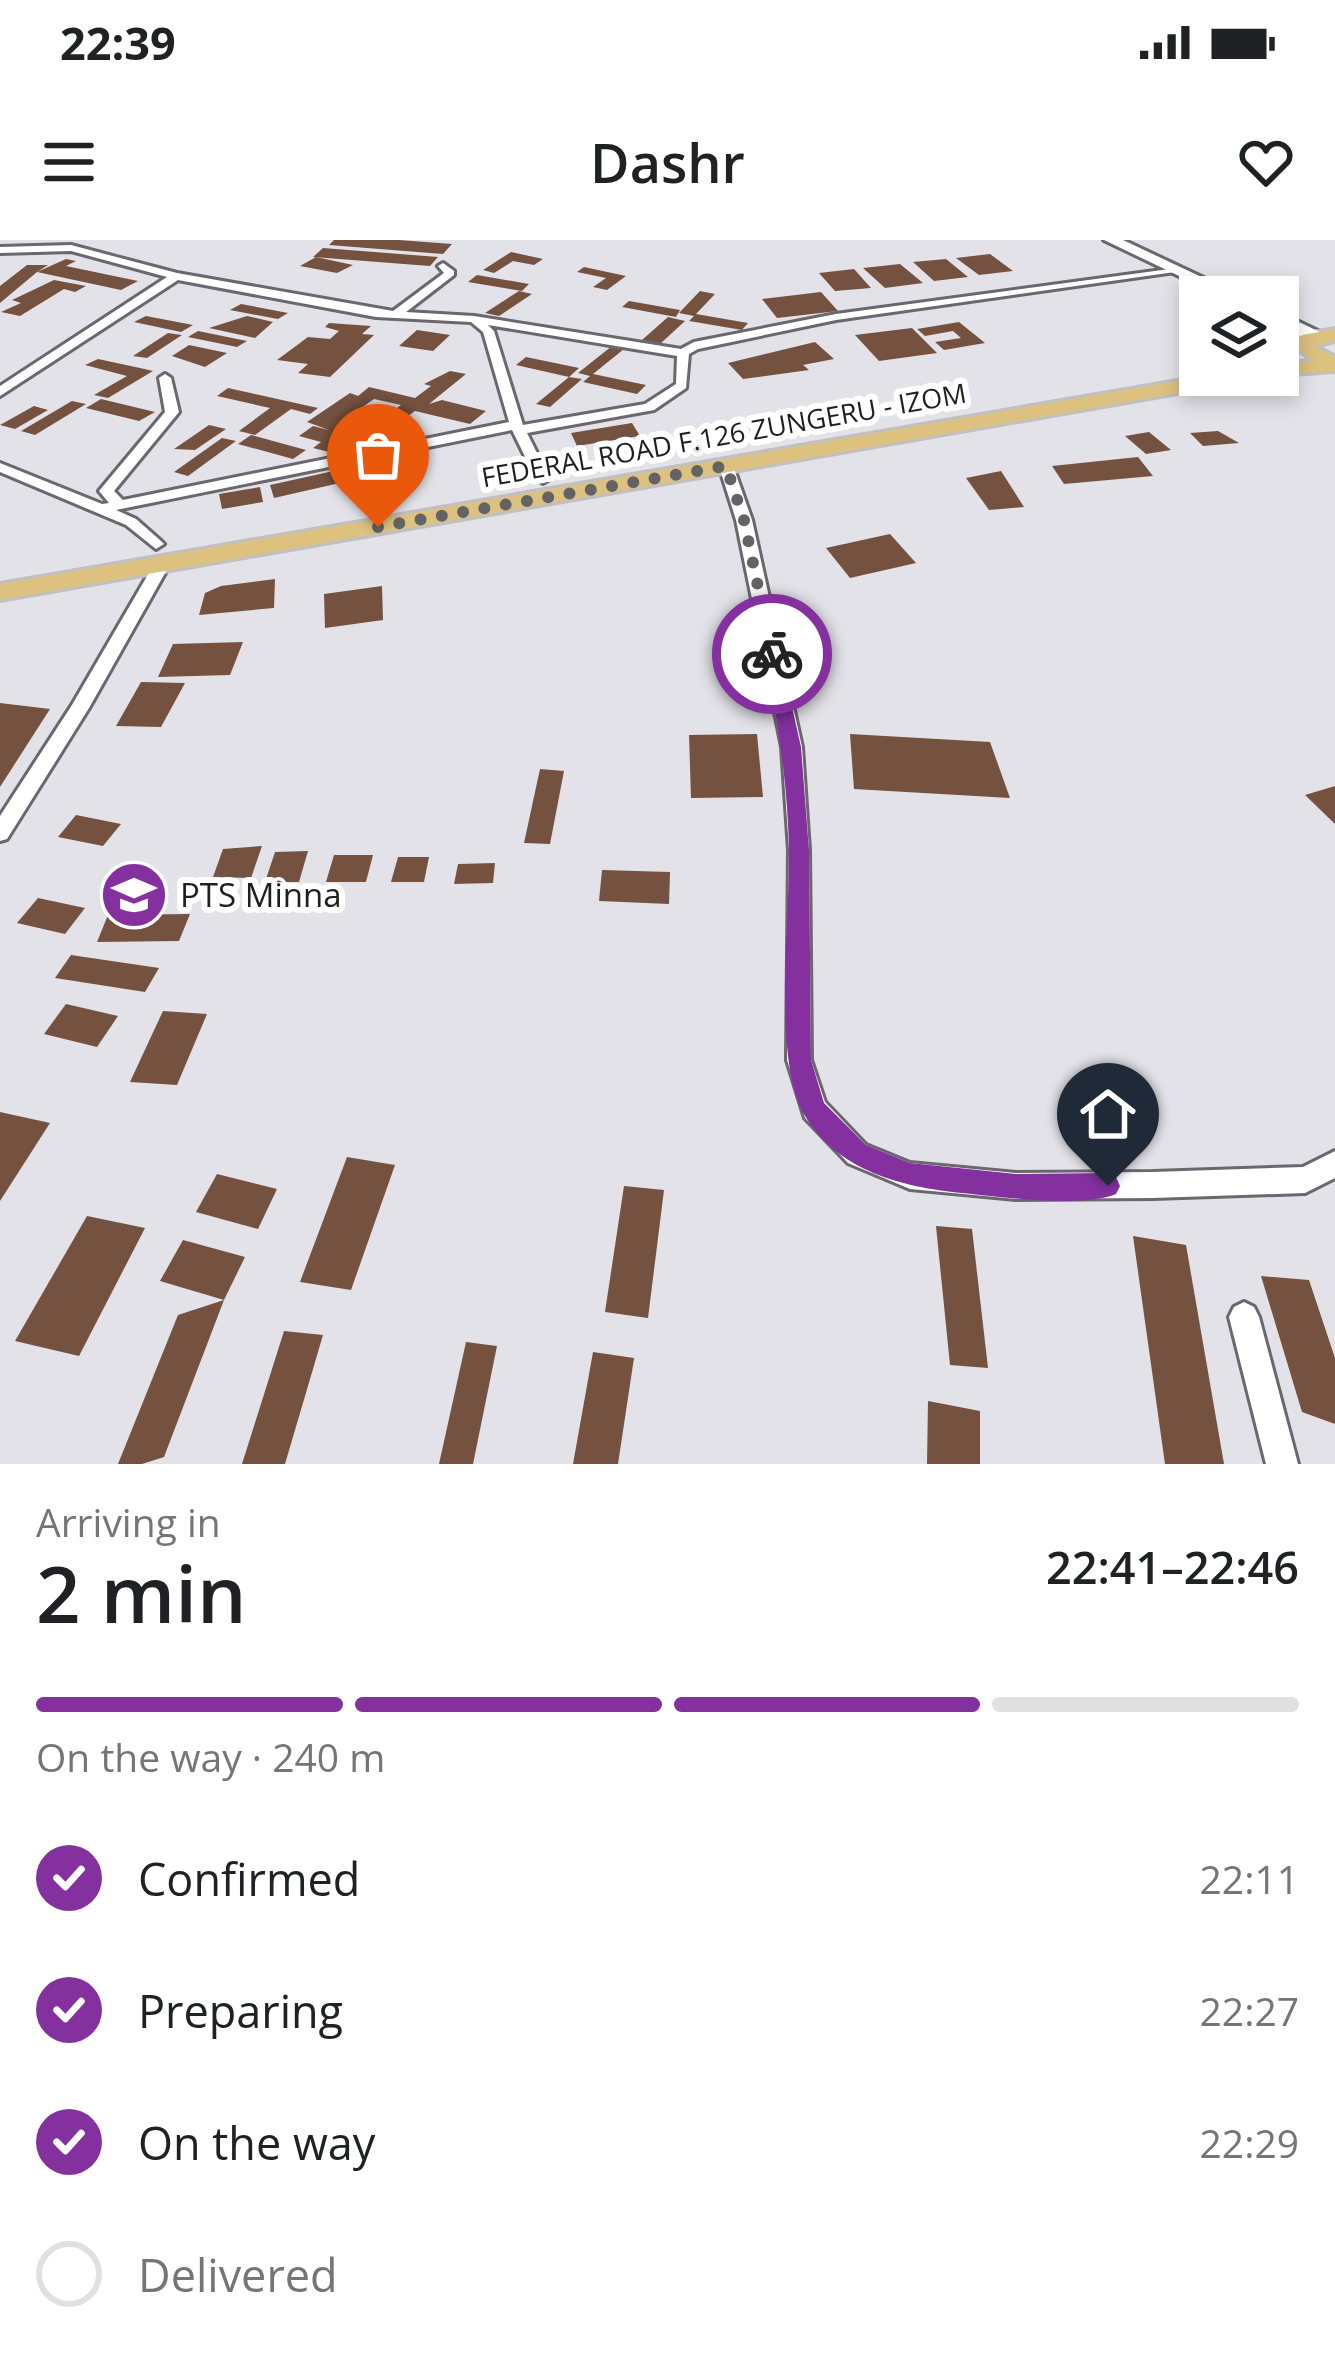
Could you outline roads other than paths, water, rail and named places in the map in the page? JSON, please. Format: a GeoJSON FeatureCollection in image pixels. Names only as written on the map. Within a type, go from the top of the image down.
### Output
{"type":"FeatureCollection","features":[{"type":"Feature","properties":{"kind":"main road"},"geometry":{"type":"LineString","coordinates":[[1299,368],[1335,365],[1319,340]]}},
{"type":"Feature","properties":{"kind":"main road","name":"FEDERAL ROAD F.126 ZUNGERU - IZOM"},"geometry":{"type":"LineString","coordinates":[[0,571],[158,555],[726,466],[1179,370]]}},
{"type":"Feature","properties":{"kind":"main road","name":"FEDERAL ROAD F.126 ZUNGERU - IZOM"},"geometry":{"type":"LineString","coordinates":[[0,592],[158,555],[543,479],[1179,385]]}},
{"type":"Feature","properties":{"kind":"street"},"geometry":{"type":"LineString","coordinates":[[1111,240],[1188,276]]}},
{"type":"Feature","properties":{"kind":"street"},"geometry":{"type":"LineString","coordinates":[[0,250],[71,248],[176,275],[394,316],[474,319],[683,353],[694,346],[836,317],[1177,271]]}},
{"type":"Feature","properties":{"kind":"street"},"geometry":{"type":"LineString","coordinates":[[394,316],[450,273],[443,266]]}},
{"type":"Feature","properties":{"kind":"street"},"geometry":{"type":"LineString","coordinates":[[0,389],[176,275]]}},
{"type":"Feature","properties":{"kind":"street"},"geometry":{"type":"LineString","coordinates":[[474,319],[488,332],[518,428],[543,479]]}},
{"type":"Feature","properties":{"kind":"street"},"geometry":{"type":"LineString","coordinates":[[101,509],[663,401],[686,378],[683,353]]}},
{"type":"Feature","properties":{"kind":"street"},"geometry":{"type":"LineString","coordinates":[[118,505],[106,491],[172,412],[165,379]]}},
{"type":"Feature","properties":{"kind":"street"},"geometry":{"type":"LineString","coordinates":[[726,466],[744,520],[792,747],[799,850],[799,1060],[814,1109],[857,1154],[910,1176],[1016,1186],[1304,1180],[1335,1164]]}},
{"type":"Feature","properties":{"kind":"street"},"geometry":{"type":"LineString","coordinates":[[0,467],[131,522],[158,555],[80,708],[0,833]]}},
{"type":"Feature","properties":{"kind":"street"},"geometry":{"type":"LineString","coordinates":[[1244,1317],[1282,1464]]}},
{"type":"Feature","properties":{"kind":"place","name":"PTS Minna"},"geometry":{"type":"Point","coordinates":[134,895]}}]}
